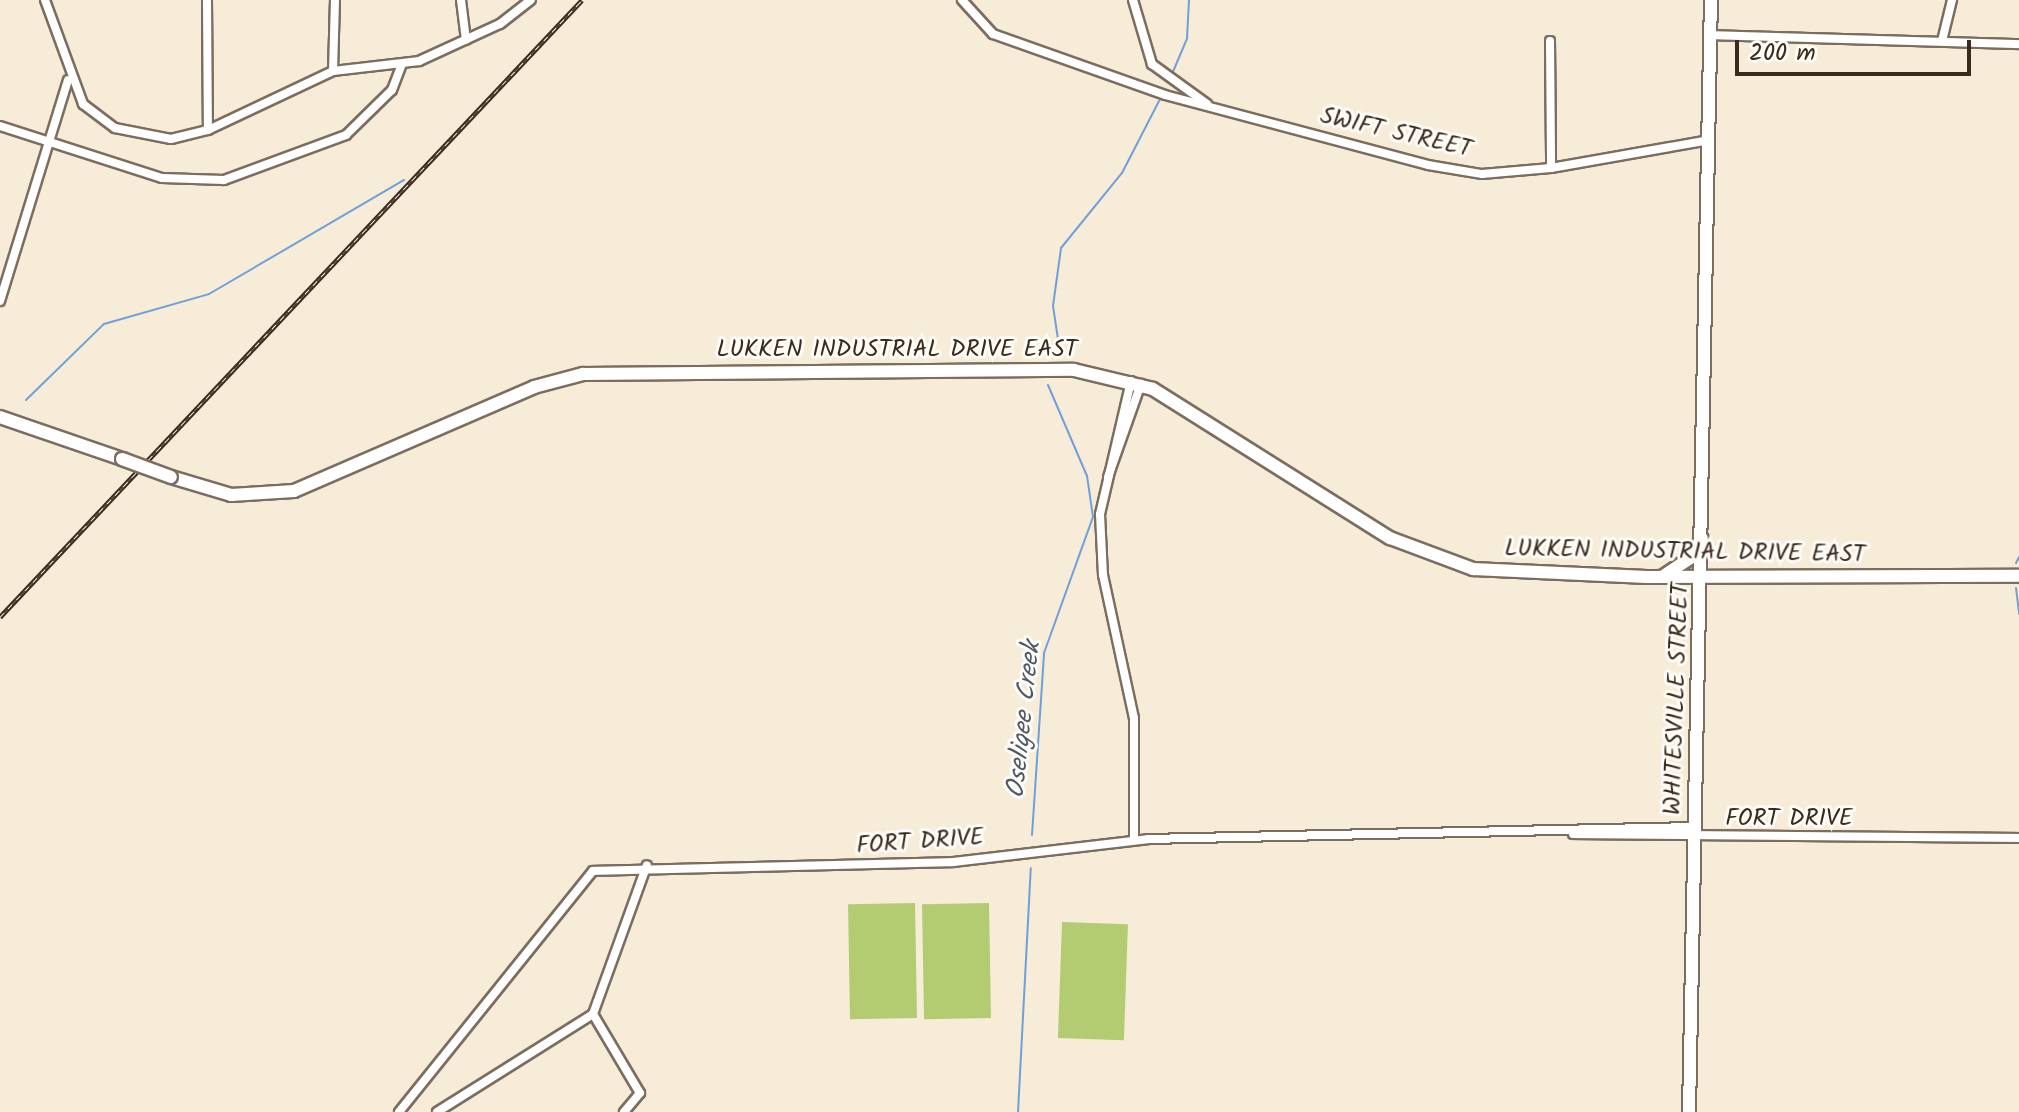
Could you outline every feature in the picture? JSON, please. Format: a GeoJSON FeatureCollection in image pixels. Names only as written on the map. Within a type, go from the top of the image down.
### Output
{"type":"FeatureCollection","features":[{"type":"Feature","properties":{"kind":"main road","name":"WHITESVILLE STREET"},"geometry":{"type":"LineString","coordinates":[[1689,1112],[1694,833],[1705,531],[1711,0]]}},
{"type":"Feature","properties":{"kind":"main road","name":"LUKKEN INDUSTRIAL DRIVE EAST"},"geometry":{"type":"LineString","coordinates":[[0,417],[231,495],[294,491],[534,387],[583,374],[994,367],[1136,382],[1429,556],[1489,572],[1704,578],[2019,576]]}},
{"type":"Feature","properties":{"kind":"main road"},"geometry":{"type":"LineString","coordinates":[[1662,577],[1694,554],[1705,531]]}},
{"type":"Feature","properties":{"kind":"street"},"geometry":{"type":"LineString","coordinates":[[45,0],[68,80],[83,104],[115,128],[147,138],[208,130],[333,71],[401,67],[466,40],[531,0]]}},
{"type":"Feature","properties":{"kind":"street"},"geometry":{"type":"LineString","coordinates":[[207,0],[208,130]]}},
{"type":"Feature","properties":{"kind":"street"},"geometry":{"type":"LineString","coordinates":[[333,71],[335,0]]}},
{"type":"Feature","properties":{"kind":"street"},"geometry":{"type":"LineString","coordinates":[[461,0],[466,40]]}},
{"type":"Feature","properties":{"kind":"street","name":"SWIFT STREET"},"geometry":{"type":"LineString","coordinates":[[962,0],[993,34],[1217,109],[1428,165],[1482,174],[1551,168],[1710,140]]}},
{"type":"Feature","properties":{"kind":"street","name":"SWIFT STREET"},"geometry":{"type":"LineString","coordinates":[[1133,0],[1152,64],[1217,109]]}},
{"type":"Feature","properties":{"kind":"street"},"geometry":{"type":"LineString","coordinates":[[1942,41],[1952,0]]}},
{"type":"Feature","properties":{"kind":"street"},"geometry":{"type":"LineString","coordinates":[[1711,35],[2019,44]]}},
{"type":"Feature","properties":{"kind":"street"},"geometry":{"type":"LineString","coordinates":[[1550,41],[1551,168]]}},
{"type":"Feature","properties":{"kind":"street"},"geometry":{"type":"LineString","coordinates":[[0,126],[49,138],[162,178],[224,180],[346,135],[392,90],[401,67]]}},
{"type":"Feature","properties":{"kind":"street"},"geometry":{"type":"LineString","coordinates":[[0,301],[68,80]]}},
{"type":"Feature","properties":{"kind":"street"},"geometry":{"type":"LineString","coordinates":[[1134,840],[1134,718],[1103,575],[1104,485],[1136,382]]}},
{"type":"Feature","properties":{"kind":"street","name":"FORT DRIVE"},"geometry":{"type":"LineString","coordinates":[[399,1112],[582,879],[647,865],[953,862],[1134,840],[1560,832],[2019,838]]}},
{"type":"Feature","properties":{"kind":"street"},"geometry":{"type":"LineString","coordinates":[[437,1112],[593,1014],[647,865]]}},
{"type":"Feature","properties":{"kind":"street"},"geometry":{"type":"LineString","coordinates":[[593,1014],[640,1093],[624,1112]]}},
{"type":"Feature","properties":{"kind":"green space"},"geometry":{"type":"Polygon","coordinates":[[[915,903],[917,1018],[850,1019],[848,904],[915,903]]]}},
{"type":"Feature","properties":{"kind":"green space"},"geometry":{"type":"Polygon","coordinates":[[[989,903],[991,1018],[924,1019],[922,904],[989,903]]]}},
{"type":"Feature","properties":{"kind":"green space"},"geometry":{"type":"Polygon","coordinates":[[[1062,922],[1128,924],[1124,1040],[1058,1038],[1062,922]]]}},
{"type":"Feature","properties":{"kind":"waterway","name":"Oseligee Creek"},"geometry":{"type":"LineString","coordinates":[[1172,74],[1187,38],[1189,0]]}},
{"type":"Feature","properties":{"kind":"waterway","name":"Oseligee Creek"},"geometry":{"type":"LineString","coordinates":[[1059,346],[1053,306],[1061,248],[1122,173],[1159,101]]}},
{"type":"Feature","properties":{"kind":"waterway"},"geometry":{"type":"LineString","coordinates":[[26,400],[104,324],[209,294],[404,180]]}},
{"type":"Feature","properties":{"kind":"waterway","name":"Oseligee Creek"},"geometry":{"type":"LineString","coordinates":[[1032,835],[1044,653],[1093,517],[1087,476],[1048,385]]}},
{"type":"Feature","properties":{"kind":"waterway"},"geometry":{"type":"LineString","coordinates":[[2016,563],[2019,557]]}},
{"type":"Feature","properties":{"kind":"waterway"},"geometry":{"type":"LineString","coordinates":[[2016,588],[2019,614]]}},
{"type":"Feature","properties":{"kind":"waterway","name":"Oseligee Creek"},"geometry":{"type":"LineString","coordinates":[[1018,1112],[1031,868]]}},
{"type":"Feature","properties":{"kind":"railway"},"geometry":{"type":"LineString","coordinates":[[0,617],[582,0]]}}]}
